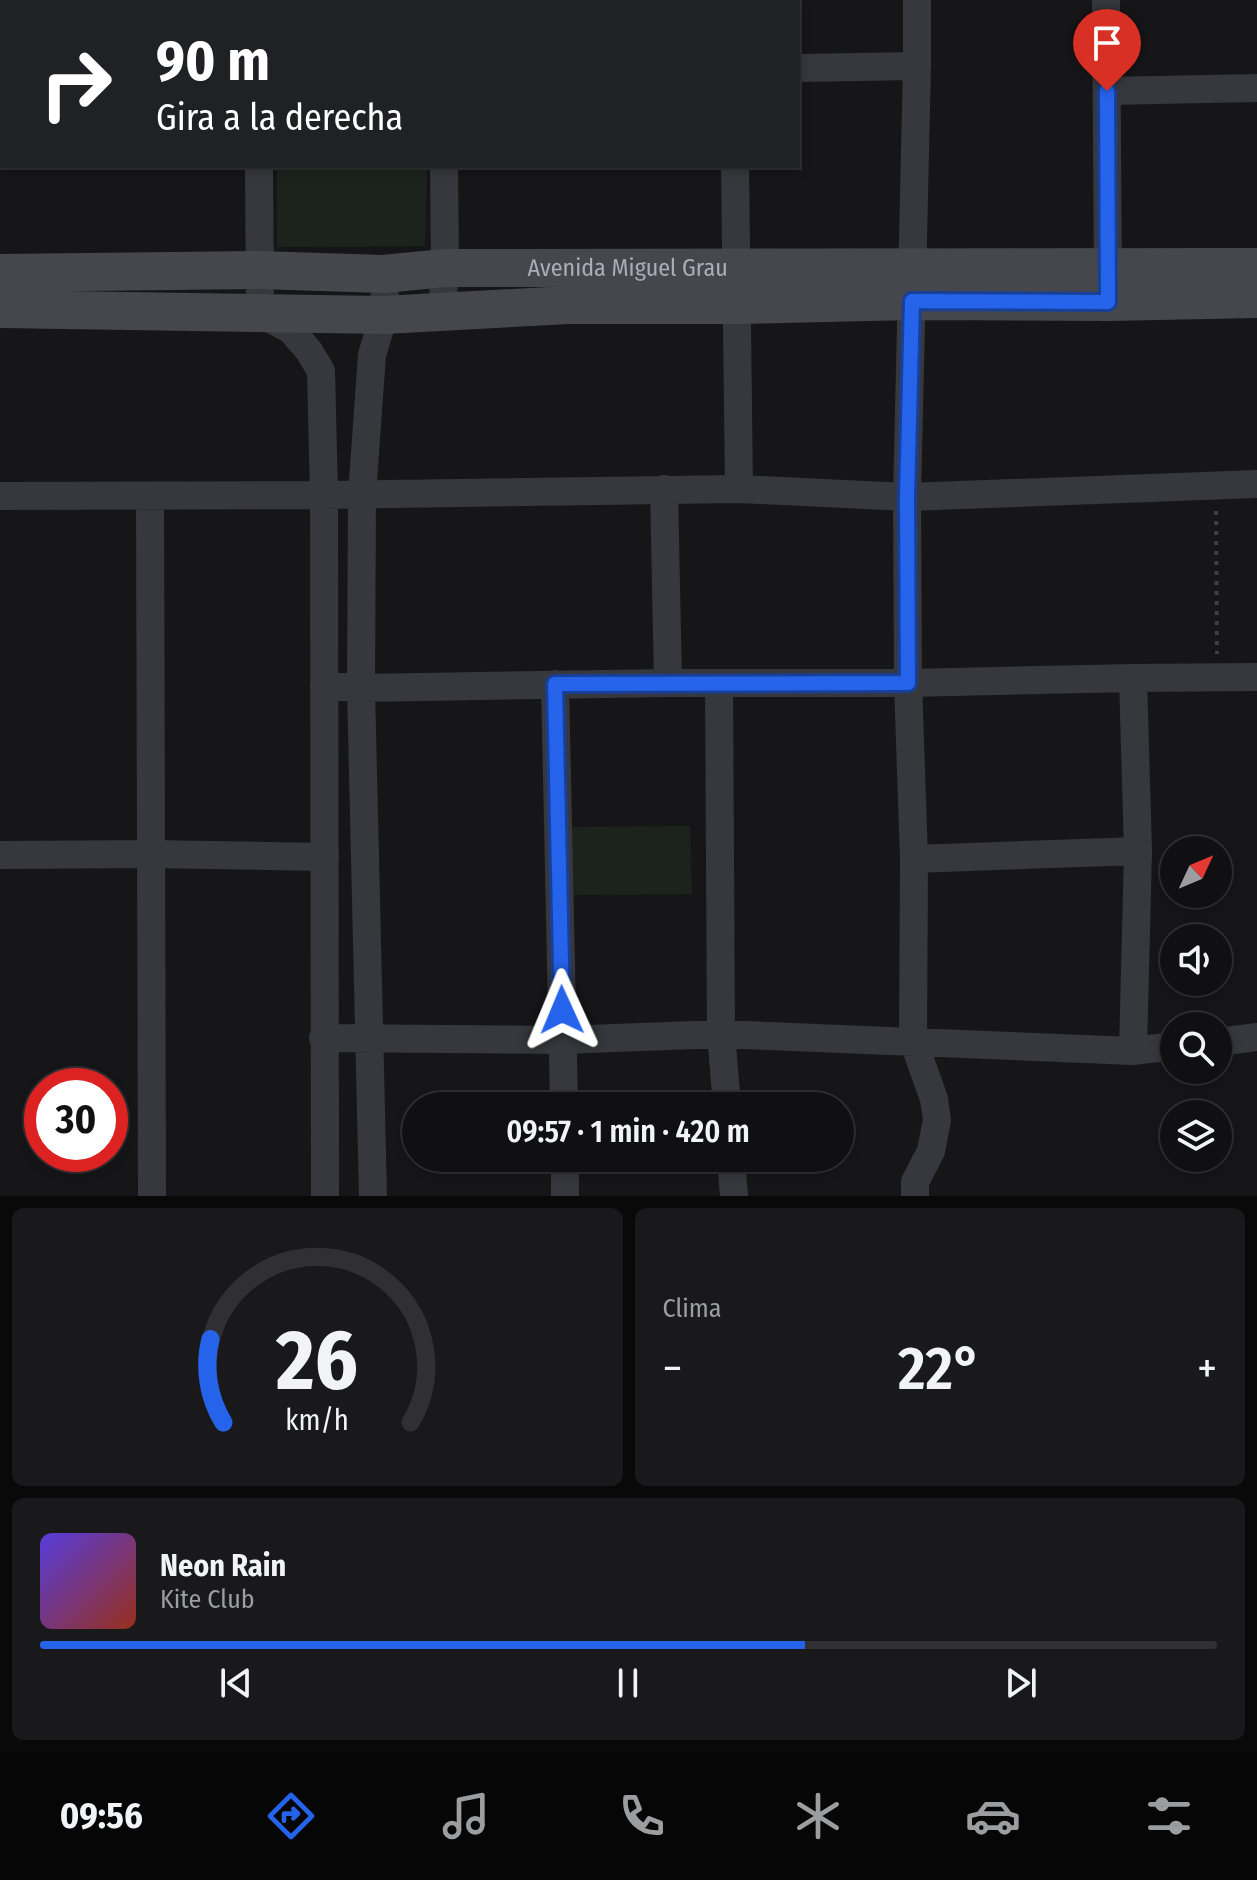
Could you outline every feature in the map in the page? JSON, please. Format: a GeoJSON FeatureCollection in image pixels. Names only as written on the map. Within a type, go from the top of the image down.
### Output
{"type":"FeatureCollection","features":[{"type":"Feature","properties":{"kind":"street"},"geometry":{"type":"LineString","coordinates":[[915,1196],[915,1182],[931,1151],[937,1120],[934,1099],[913,1040],[914,859],[908,683],[907,497],[917,0]]}},
{"type":"Feature","properties":{"kind":"street"},"geometry":{"type":"LineString","coordinates":[[1106,0],[1108,284]]}},
{"type":"Feature","properties":{"kind":"street"},"geometry":{"type":"LineString","coordinates":[[800,68],[917,66]]}},
{"type":"Feature","properties":{"kind":"street"},"geometry":{"type":"LineString","coordinates":[[1107,91],[1257,88]]}},
{"type":"Feature","properties":{"kind":"street"},"geometry":{"type":"LineString","coordinates":[[259,168],[260,313],[291,330],[321,371],[325,1196]]}},
{"type":"Feature","properties":{"kind":"street"},"geometry":{"type":"LineString","coordinates":[[442,312],[444,168]]}},
{"type":"Feature","properties":{"kind":"street"},"geometry":{"type":"LineString","coordinates":[[735,168],[739,489]]}},
{"type":"Feature","properties":{"kind":"street","name":"Avenida Miguel Grau"},"geometry":{"type":"LineString","coordinates":[[0,273],[259,270],[383,274],[445,268],[736,267],[912,284],[1108,284],[1257,299]]}},
{"type":"Feature","properties":{"kind":"street","name":"Avenida Miguel Grau"},"geometry":{"type":"LineString","coordinates":[[1108,284],[1257,267]]}},
{"type":"Feature","properties":{"kind":"street"},"geometry":{"type":"LineString","coordinates":[[373,1196],[361,688],[362,495],[372,355],[384,315],[383,274]]}},
{"type":"Feature","properties":{"kind":"street","name":"Avenida Miguel Grau"},"geometry":{"type":"LineString","coordinates":[[0,309],[384,315],[568,305],[738,305],[912,284]]}},
{"type":"Feature","properties":{"kind":"street"},"geometry":{"type":"LineString","coordinates":[[0,496],[362,495],[739,489],[907,497],[1257,484]]}},
{"type":"Feature","properties":{"kind":"street"},"geometry":{"type":"LineString","coordinates":[[664,489],[668,683]]}},
{"type":"Feature","properties":{"kind":"street"},"geometry":{"type":"LineString","coordinates":[[150,496],[152,1196]]}},
{"type":"Feature","properties":{"kind":"street"},"geometry":{"type":"LineString","coordinates":[[324,686],[908,683],[1257,677]]}},
{"type":"Feature","properties":{"kind":"street"},"geometry":{"type":"LineString","coordinates":[[1133,678],[1138,851],[1133,1051]]}},
{"type":"Feature","properties":{"kind":"street"},"geometry":{"type":"LineString","coordinates":[[555,684],[564,1092]]}},
{"type":"Feature","properties":{"kind":"street"},"geometry":{"type":"LineString","coordinates":[[719,684],[721,1034],[726,1092]]}},
{"type":"Feature","properties":{"kind":"street"},"geometry":{"type":"LineString","coordinates":[[914,859],[1138,851]]}},
{"type":"Feature","properties":{"kind":"street"},"geometry":{"type":"LineString","coordinates":[[0,855],[325,857]]}},
{"type":"Feature","properties":{"kind":"street"},"geometry":{"type":"LineString","coordinates":[[323,1038],[562,1040],[721,1034],[1133,1051],[1160,1048]]}},
{"type":"Feature","properties":{"kind":"street"},"geometry":{"type":"LineString","coordinates":[[1232,1040],[1257,1037]]}},
{"type":"Feature","properties":{"kind":"street"},"geometry":{"type":"LineString","coordinates":[[565,1172],[565,1196]]}},
{"type":"Feature","properties":{"kind":"street"},"geometry":{"type":"LineString","coordinates":[[732,1172],[734,1196]]}},
{"type":"Feature","properties":{"kind":"path"},"geometry":{"type":"LineString","coordinates":[[1216,484],[1217,677]]}},
{"type":"Feature","properties":{"kind":"shaded area"},"geometry":{"type":"Polygon","coordinates":[[[277,168],[427,168],[425,246],[277,247],[277,168]]]}},
{"type":"Feature","properties":{"kind":"shaded area"},"geometry":{"type":"Polygon","coordinates":[[[690,826],[692,894],[570,895],[569,827],[690,826]]]}},
{"type":"Feature","properties":{"kind":"route"},"geometry":{"type":"LineString","coordinates":[[562,1010],[555,684],[908,683],[907,497],[912,301],[1108,302],[1107,91]]}}]}
